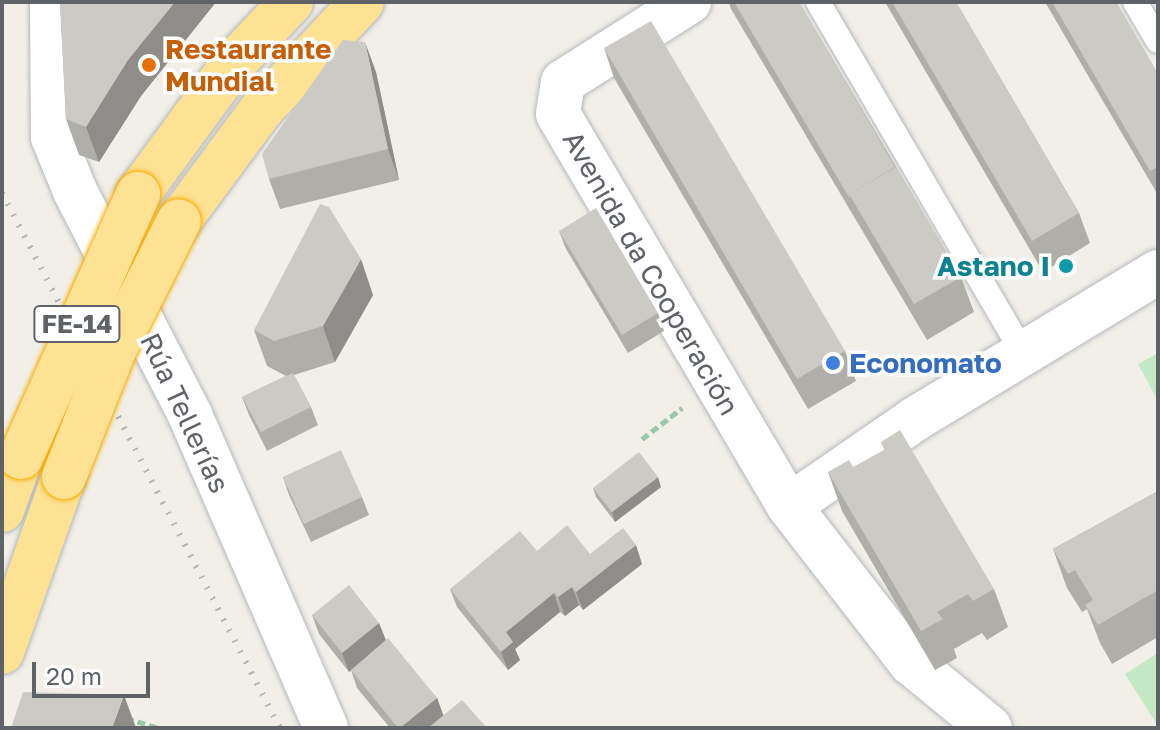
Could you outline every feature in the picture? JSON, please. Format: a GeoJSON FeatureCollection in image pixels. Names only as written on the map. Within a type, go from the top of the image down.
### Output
{"type":"FeatureCollection","features":[{"type":"Feature","properties":{"kind":"highway","name":"FE-14"},"geometry":{"type":"LineString","coordinates":[[2,510],[21,457],[138,194],[233,64],[291,2]]}},
{"type":"Feature","properties":{"kind":"highway","name":"FE-14"},"geometry":{"type":"LineString","coordinates":[[2,652],[64,477],[114,350],[179,221],[262,109],[362,2]]}},
{"type":"Feature","properties":{"kind":"street","name":"Rúa Tellerías"},"geometry":{"type":"LineString","coordinates":[[52,2],[53,137],[75,191],[190,415],[326,728]]}},
{"type":"Feature","properties":{"kind":"street","name":"Avenida da Cooperación"},"geometry":{"type":"LineString","coordinates":[[689,2],[563,82],[558,114],[789,506],[911,663],[990,728]]}},
{"type":"Feature","properties":{"kind":"street"},"geometry":{"type":"LineString","coordinates":[[789,506],[915,419],[1158,272]]}},
{"type":"Feature","properties":{"kind":"lane"},"geometry":{"type":"LineString","coordinates":[[818,2],[1024,354]]}},
{"type":"Feature","properties":{"kind":"lane"},"geometry":{"type":"LineString","coordinates":[[1135,2],[1158,41]]}},
{"type":"Feature","properties":{"kind":"path"},"geometry":{"type":"LineString","coordinates":[[642,439],[715,383]]}},
{"type":"Feature","properties":{"kind":"path"},"geometry":{"type":"LineString","coordinates":[[121,717],[159,728]]}},
{"type":"Feature","properties":{"kind":"path"},"geometry":{"type":"LineString","coordinates":[[136,719],[142,728]]}},
{"type":"Feature","properties":{"kind":"green space"},"geometry":{"type":"Polygon","coordinates":[[[1158,353],[1158,401],[1138,364],[1158,353]]]}},
{"type":"Feature","properties":{"kind":"green space"},"geometry":{"type":"Polygon","coordinates":[[[1158,653],[1158,726],[1125,674],[1158,653]]]}},
{"type":"Feature","properties":{"kind":"building"},"geometry":{"type":"Polygon","coordinates":[[[60,2],[175,2],[128,60],[86,127],[66,119],[60,2]]]}},
{"type":"Feature","properties":{"kind":"building"},"geometry":{"type":"Polygon","coordinates":[[[734,2],[799,2],[895,167],[849,194],[850,199],[734,2]]]}},
{"type":"Feature","properties":{"kind":"building"},"geometry":{"type":"Polygon","coordinates":[[[892,2],[956,2],[1079,213],[1032,241],[892,2]]]}},
{"type":"Feature","properties":{"kind":"building"},"geometry":{"type":"Polygon","coordinates":[[[1052,2],[1116,2],[1158,74],[1158,167],[1150,171],[1052,2]]]}},
{"type":"Feature","properties":{"kind":"building"},"geometry":{"type":"Polygon","coordinates":[[[651,21],[845,351],[797,379],[604,48],[651,21]]]}},
{"type":"Feature","properties":{"kind":"building"},"geometry":{"type":"Polygon","coordinates":[[[343,40],[365,42],[388,149],[269,179],[262,154],[343,40]]]}},
{"type":"Feature","properties":{"kind":"building"},"geometry":{"type":"Polygon","coordinates":[[[896,167],[961,277],[914,304],[849,194],[896,167]]]}},
{"type":"Feature","properties":{"kind":"building"},"geometry":{"type":"Polygon","coordinates":[[[320,204],[329,207],[361,259],[323,326],[274,341],[254,330],[320,204]]]}},
{"type":"Feature","properties":{"kind":"building"},"geometry":{"type":"Polygon","coordinates":[[[596,208],[658,313],[622,335],[559,231],[596,208]]]}},
{"type":"Feature","properties":{"kind":"building"},"geometry":{"type":"Polygon","coordinates":[[[293,373],[311,407],[261,432],[242,397],[293,373]]]}},
{"type":"Feature","properties":{"kind":"building"},"geometry":{"type":"Polygon","coordinates":[[[900,430],[994,589],[973,601],[968,594],[937,612],[943,619],[921,631],[828,472],[849,460],[853,467],[884,450],[881,442],[900,430]]]}},
{"type":"Feature","properties":{"kind":"building"},"geometry":{"type":"Polygon","coordinates":[[[341,450],[362,497],[304,524],[283,477],[341,450]]]}},
{"type":"Feature","properties":{"kind":"building"},"geometry":{"type":"Polygon","coordinates":[[[639,452],[658,477],[612,512],[593,488],[639,452]]]}},
{"type":"Feature","properties":{"kind":"building"},"geometry":{"type":"Polygon","coordinates":[[[1158,491],[1158,590],[1098,625],[1085,605],[1093,600],[1075,570],[1068,574],[1053,549],[1158,491]]]}},
{"type":"Feature","properties":{"kind":"building"},"geometry":{"type":"Polygon","coordinates":[[[567,525],[590,554],[623,528],[636,545],[576,592],[572,587],[558,597],[554,593],[506,632],[513,642],[501,652],[450,589],[520,531],[537,551],[567,525]]]}},
{"type":"Feature","properties":{"kind":"building"},"geometry":{"type":"Polygon","coordinates":[[[349,585],[379,623],[342,653],[312,615],[349,585]]]}},
{"type":"Feature","properties":{"kind":"building"},"geometry":{"type":"Polygon","coordinates":[[[388,638],[437,698],[400,728],[351,670],[388,638]]]}},
{"type":"Feature","properties":{"kind":"building"},"geometry":{"type":"Polygon","coordinates":[[[23,692],[124,695],[112,728],[11,728],[23,692]]]}},
{"type":"Feature","properties":{"kind":"building"},"geometry":{"type":"Polygon","coordinates":[[[462,700],[487,728],[428,728],[462,700]]]}},
{"type":"Feature","properties":{"kind":"railway"},"geometry":{"type":"LineString","coordinates":[[2,193],[280,728]]}},
{"type":"Feature","properties":{"kind":"place","name":"Restaurante Mundial"},"geometry":{"type":"Point","coordinates":[149,65]}},
{"type":"Feature","properties":{"kind":"place","name":"Astano I"},"geometry":{"type":"Point","coordinates":[1066,266]}},
{"type":"Feature","properties":{"kind":"place","name":"Economato"},"geometry":{"type":"Point","coordinates":[833,363]}}]}
